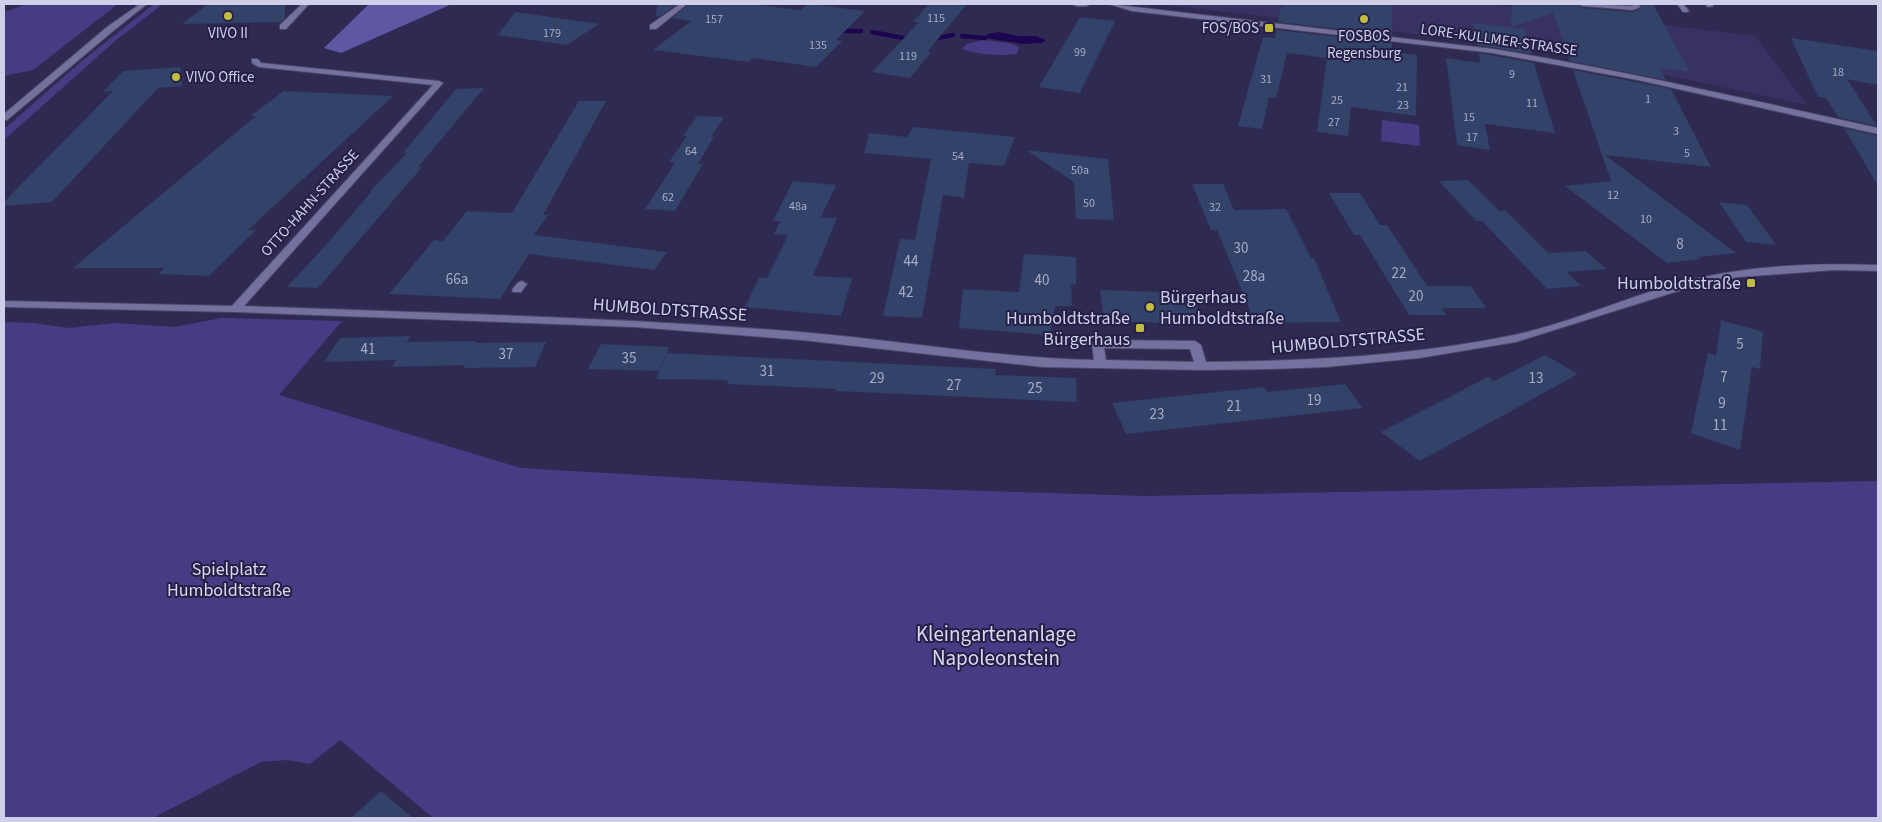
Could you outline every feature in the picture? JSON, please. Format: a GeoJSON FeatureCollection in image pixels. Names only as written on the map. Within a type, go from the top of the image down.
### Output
{"type":"FeatureCollection","features":[{"type":"Feature","properties":{"kind":"street"},"geometry":{"type":"LineString","coordinates":[[4,118],[110,29],[144,4]]}},
{"type":"Feature","properties":{"kind":"street"},"geometry":{"type":"LineString","coordinates":[[283,28],[306,4]]}},
{"type":"Feature","properties":{"kind":"street"},"geometry":{"type":"LineString","coordinates":[[653,27],[684,4]]}},
{"type":"Feature","properties":{"kind":"street"},"geometry":{"type":"LineString","coordinates":[[1076,4],[1087,4]]}},
{"type":"Feature","properties":{"kind":"street","name":"LORE-KULLMER-STRASSE"},"geometry":{"type":"LineString","coordinates":[[1112,4],[1132,9],[1493,51],[1548,60],[1625,74],[1878,131]]}},
{"type":"Feature","properties":{"kind":"street"},"geometry":{"type":"LineString","coordinates":[[1582,4],[1633,8],[1637,7],[1635,4]]}},
{"type":"Feature","properties":{"kind":"street"},"geometry":{"type":"LineString","coordinates":[[1680,4],[1685,11]]}},
{"type":"Feature","properties":{"kind":"street","name":"OTTO-HAHN-STRASSE"},"geometry":{"type":"LineString","coordinates":[[235,309],[439,83],[268,66],[255,61]]}},
{"type":"Feature","properties":{"kind":"street","name":"HUMBOLDTSTRASSE"},"geometry":{"type":"LineString","coordinates":[[235,309],[645,325],[802,336],[1043,363],[1201,366],[1326,362],[1419,354],[1516,338],[1692,283],[1739,274],[1814,268],[1878,268]]}},
{"type":"Feature","properties":{"kind":"street"},"geometry":{"type":"LineString","coordinates":[[4,304],[235,309]]}},
{"type":"Feature","properties":{"kind":"street"},"geometry":{"type":"LineString","coordinates":[[1101,365],[1098,344],[1195,345],[1201,366]]}},
{"type":"Feature","properties":{"kind":"shaded area"},"geometry":{"type":"Polygon","coordinates":[[[369,4],[452,4],[341,53],[324,48],[369,4]]]}},
{"type":"Feature","properties":{"kind":"shaded area"},"geometry":{"type":"Polygon","coordinates":[[[1158,4],[1490,4],[1755,36],[1807,105],[1598,61],[1503,44],[1158,4]]]}},
{"type":"Feature","properties":{"kind":"shaded area"},"geometry":{"type":"Polygon","coordinates":[[[999,32],[1018,36],[1036,36],[1046,40],[1042,43],[1022,44],[985,38],[988,34],[999,32]]]}},
{"type":"Feature","properties":{"kind":"green space"},"geometry":{"type":"Polygon","coordinates":[[[27,4],[118,4],[33,70],[4,76],[4,12],[27,4]]]}},
{"type":"Feature","properties":{"kind":"green space"},"geometry":{"type":"Polygon","coordinates":[[[154,4],[163,4],[115,41],[4,140],[4,129],[82,61],[154,4]]]}},
{"type":"Feature","properties":{"kind":"green space"},"geometry":{"type":"Polygon","coordinates":[[[983,40],[1009,43],[1019,47],[1017,54],[976,53],[962,49],[967,44],[983,40]]]}},
{"type":"Feature","properties":{"kind":"green space"},"geometry":{"type":"Polygon","coordinates":[[[1382,120],[1419,125],[1420,146],[1381,141],[1382,120]]]}},
{"type":"Feature","properties":{"kind":"green space"},"geometry":{"type":"Polygon","coordinates":[[[222,318],[342,321],[279,395],[521,468],[821,486],[1146,496],[1878,481],[1878,818],[433,818],[340,740],[310,764],[287,760],[261,762],[153,818],[4,818],[4,322],[33,323],[69,328],[115,323],[173,327],[222,318]]]}},
{"type":"Feature","properties":{"kind":"building","name":"VIVO II"},"geometry":{"type":"Polygon","coordinates":[[[208,4],[285,4],[285,18],[280,22],[182,24],[208,4]]]}},
{"type":"Feature","properties":{"kind":"building"},"geometry":{"type":"Polygon","coordinates":[[[657,4],[677,4],[659,17],[656,16],[657,4]]]}},
{"type":"Feature","properties":{"kind":"building"},"geometry":{"type":"Polygon","coordinates":[[[689,4],[749,4],[800,10],[809,4],[865,11],[836,40],[842,41],[816,67],[753,58],[748,62],[653,50],[691,21],[672,18],[689,4]]]}},
{"type":"Feature","properties":{"kind":"building"},"geometry":{"type":"Polygon","coordinates":[[[929,4],[967,4],[928,51],[931,52],[910,78],[872,72],[919,22],[913,22],[929,4]]]}},
{"type":"Feature","properties":{"kind":"building","name":"FOSBOS Regensburg"},"geometry":{"type":"Polygon","coordinates":[[[1282,4],[1392,4],[1392,35],[1278,22],[1282,4]]]}},
{"type":"Feature","properties":{"kind":"building"},"geometry":{"type":"Polygon","coordinates":[[[1512,4],[1577,4],[1582,8],[1633,12],[1642,8],[1640,4],[1653,4],[1690,72],[1660,68],[1666,80],[1570,61],[1553,13],[1511,27],[1512,4]]]}},
{"type":"Feature","properties":{"kind":"building"},"geometry":{"type":"Polygon","coordinates":[[[515,12],[599,24],[567,45],[498,35],[515,12]]]}},
{"type":"Feature","properties":{"kind":"building"},"geometry":{"type":"Polygon","coordinates":[[[1080,17],[1115,21],[1080,93],[1039,87],[1080,17]]]}},
{"type":"Feature","properties":{"kind":"building"},"geometry":{"type":"Polygon","coordinates":[[[1473,23],[1525,29],[1532,54],[1477,45],[1473,23]]]}},
{"type":"Feature","properties":{"kind":"building"},"geometry":{"type":"Polygon","coordinates":[[[1276,30],[1392,43],[1392,52],[1417,55],[1416,116],[1351,107],[1348,136],[1317,132],[1327,58],[1287,53],[1276,98],[1269,97],[1262,129],[1238,126],[1263,37],[1275,38],[1276,30]]]}},
{"type":"Feature","properties":{"kind":"building"},"geometry":{"type":"Polygon","coordinates":[[[1791,38],[1878,51],[1878,85],[1847,79],[1877,126],[1838,117],[1826,98],[1818,97],[1791,38]]]}},
{"type":"Feature","properties":{"kind":"building"},"geometry":{"type":"Polygon","coordinates":[[[1479,53],[1534,63],[1555,133],[1485,124],[1490,150],[1457,145],[1446,58],[1480,63],[1479,53]]]}},
{"type":"Feature","properties":{"kind":"building"},"geometry":{"type":"Polygon","coordinates":[[[180,67],[182,86],[158,88],[52,202],[4,206],[4,202],[113,91],[103,92],[123,71],[180,67]]]}},
{"type":"Feature","properties":{"kind":"building"},"geometry":{"type":"Polygon","coordinates":[[[1573,70],[1671,89],[1711,167],[1605,155],[1736,253],[1697,257],[1701,259],[1667,263],[1565,186],[1611,181],[1573,70]]]}},
{"type":"Feature","properties":{"kind":"building"},"geometry":{"type":"Polygon","coordinates":[[[484,88],[418,167],[422,167],[318,288],[287,287],[326,245],[372,191],[370,191],[407,153],[403,153],[456,89],[484,88]]]}},
{"type":"Feature","properties":{"kind":"building"},"geometry":{"type":"Polygon","coordinates":[[[284,91],[393,96],[248,230],[256,230],[209,276],[158,274],[165,268],[73,268],[256,116],[250,116],[284,91]]]}},
{"type":"Feature","properties":{"kind":"building"},"geometry":{"type":"Polygon","coordinates":[[[579,101],[606,101],[543,215],[548,215],[534,235],[667,252],[654,270],[529,254],[500,299],[389,294],[434,240],[443,241],[467,211],[512,213],[579,101]]]}},
{"type":"Feature","properties":{"kind":"building"},"geometry":{"type":"Polygon","coordinates":[[[697,116],[724,117],[711,137],[714,137],[698,164],[703,164],[675,211],[645,209],[675,163],[669,162],[687,136],[683,136],[697,116]]]}},
{"type":"Feature","properties":{"kind":"building"},"geometry":{"type":"Polygon","coordinates":[[[913,127],[1015,137],[1004,166],[969,163],[964,198],[943,195],[922,318],[883,316],[900,239],[915,240],[931,159],[864,153],[869,133],[907,137],[913,127]]]}},
{"type":"Feature","properties":{"kind":"building"},"geometry":{"type":"Polygon","coordinates":[[[1844,128],[1878,136],[1878,186],[1850,138],[1844,128]]]}},
{"type":"Feature","properties":{"kind":"building"},"geometry":{"type":"Polygon","coordinates":[[[1026,150],[1108,159],[1114,220],[1076,219],[1074,182],[1026,150]]]}},
{"type":"Feature","properties":{"kind":"building"},"geometry":{"type":"Polygon","coordinates":[[[1468,180],[1499,211],[1505,210],[1548,253],[1586,251],[1606,269],[1567,272],[1581,286],[1547,289],[1482,221],[1476,221],[1439,181],[1468,180]]]}},
{"type":"Feature","properties":{"kind":"building"},"geometry":{"type":"Polygon","coordinates":[[[793,181],[836,185],[821,217],[837,218],[813,276],[852,278],[841,316],[745,307],[759,278],[767,278],[788,235],[774,234],[780,221],[773,221],[793,181]]]}},
{"type":"Feature","properties":{"kind":"building"},"geometry":{"type":"Polygon","coordinates":[[[1192,184],[1223,184],[1234,210],[1286,209],[1311,258],[1314,258],[1341,322],[1255,323],[1217,230],[1211,230],[1192,184]]]}},
{"type":"Feature","properties":{"kind":"building"},"geometry":{"type":"Polygon","coordinates":[[[1329,193],[1360,193],[1380,225],[1387,225],[1427,286],[1471,286],[1486,308],[1442,308],[1446,315],[1409,315],[1360,235],[1354,235],[1329,193]]]}},
{"type":"Feature","properties":{"kind":"building"},"geometry":{"type":"Polygon","coordinates":[[[1719,202],[1747,205],[1776,245],[1746,242],[1719,202]]]}},
{"type":"Feature","properties":{"kind":"building"},"geometry":{"type":"Polygon","coordinates":[[[1024,254],[1076,257],[1076,284],[1071,285],[1072,306],[1055,306],[1050,335],[959,328],[963,289],[1019,292],[1024,254]]]}},
{"type":"Feature","properties":{"kind":"building","name":"Bürgerhaus Humboldtstraße"},"geometry":{"type":"Polygon","coordinates":[[[1100,290],[1194,293],[1201,324],[1104,321],[1100,290]]]}},
{"type":"Feature","properties":{"kind":"building"},"geometry":{"type":"Polygon","coordinates":[[[1721,320],[1763,332],[1760,369],[1752,367],[1740,450],[1691,433],[1708,353],[1716,356],[1721,320]]]}},
{"type":"Feature","properties":{"kind":"building"},"geometry":{"type":"Polygon","coordinates":[[[410,336],[397,360],[324,362],[340,338],[410,336]]]}},
{"type":"Feature","properties":{"kind":"building"},"geometry":{"type":"Polygon","coordinates":[[[476,341],[475,343],[546,342],[535,367],[464,368],[465,365],[392,367],[407,342],[476,341]]]}},
{"type":"Feature","properties":{"kind":"building"},"geometry":{"type":"Polygon","coordinates":[[[601,344],[669,347],[659,371],[588,369],[601,344]]]}},
{"type":"Feature","properties":{"kind":"building"},"geometry":{"type":"Polygon","coordinates":[[[667,353],[996,369],[995,375],[1076,378],[1077,402],[836,391],[836,389],[727,384],[728,380],[656,379],[667,353]]]}},
{"type":"Feature","properties":{"kind":"building"},"geometry":{"type":"Polygon","coordinates":[[[1545,355],[1578,374],[1420,461],[1381,432],[1488,377],[1494,381],[1545,355]]]}},
{"type":"Feature","properties":{"kind":"building"},"geometry":{"type":"Polygon","coordinates":[[[1345,384],[1362,408],[1126,434],[1112,403],[1264,387],[1267,392],[1345,384]]]}},
{"type":"Feature","properties":{"kind":"building"},"geometry":{"type":"Polygon","coordinates":[[[381,791],[413,818],[351,818],[381,791]]]}},
{"type":"Feature","properties":{"kind":"waterway"},"geometry":{"type":"LineString","coordinates":[[837,31],[861,31]]}},
{"type":"Feature","properties":{"kind":"waterway"},"geometry":{"type":"LineString","coordinates":[[872,32],[914,40]]}},
{"type":"Feature","properties":{"kind":"waterway"},"geometry":{"type":"LineString","coordinates":[[931,39],[953,35]]}},
{"type":"Feature","properties":{"kind":"waterway"},"geometry":{"type":"LineString","coordinates":[[962,36],[985,38]]}},
{"type":"Feature","properties":{"kind":"place","name":"VIVO II"},"geometry":{"type":"Point","coordinates":[228,16]}},
{"type":"Feature","properties":{"kind":"place","name":"FOSBOS Regensburg"},"geometry":{"type":"Point","coordinates":[1364,19]}},
{"type":"Feature","properties":{"kind":"place","name":"FOS/BOS"},"geometry":{"type":"Point","coordinates":[1269,28]}},
{"type":"Feature","properties":{"kind":"place","name":"VIVO Office"},"geometry":{"type":"Point","coordinates":[176,77]}},
{"type":"Feature","properties":{"kind":"place","name":"Humboldtstraße"},"geometry":{"type":"Point","coordinates":[1751,283]}},
{"type":"Feature","properties":{"kind":"place","name":"Bürgerhaus Humboldtstraße"},"geometry":{"type":"Point","coordinates":[1150,307]}},
{"type":"Feature","properties":{"kind":"place","name":"Humboldtstraße Bürgerhaus"},"geometry":{"type":"Point","coordinates":[1140,328]}},
{"type":"Feature","properties":{"kind":"park label","name":"Spielplatz Humboldtstraße"},"geometry":{"type":"Point","coordinates":[229,579]}},
{"type":"Feature","properties":{"kind":"park label","name":"Kleingartenanlage Napoleonstein"},"geometry":{"type":"Point","coordinates":[996,646]}}]}
